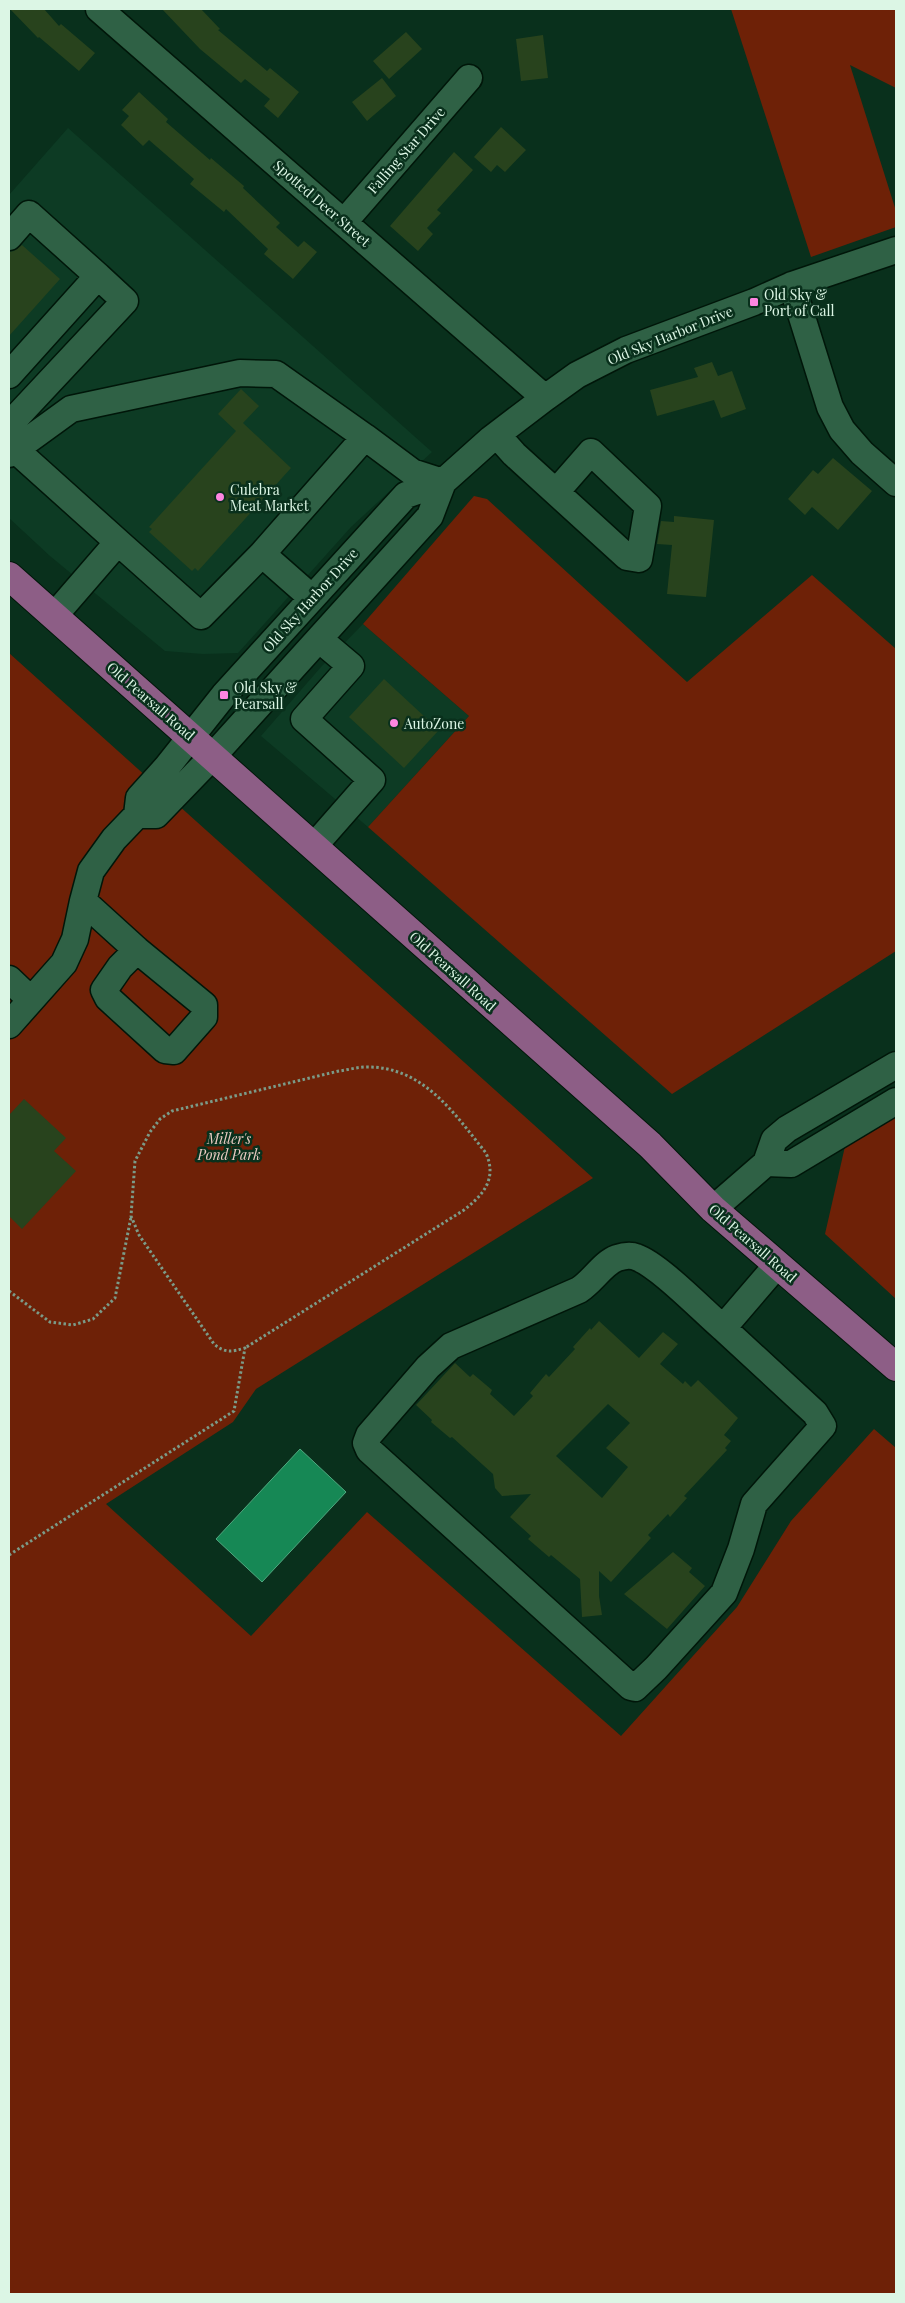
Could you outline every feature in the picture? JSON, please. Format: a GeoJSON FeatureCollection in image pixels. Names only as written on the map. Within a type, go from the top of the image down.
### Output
{"type":"FeatureCollection","features":[{"type":"Feature","properties":{"kind":"main road","name":"Old Pearsall Road"},"geometry":{"type":"LineString","coordinates":[[9,576],[650,1145],[713,1210],[896,1367]]}},
{"type":"Feature","properties":{"kind":"street","name":"Spotted Deer Street"},"geometry":{"type":"LineString","coordinates":[[99,9],[545,398]]}},
{"type":"Feature","properties":{"kind":"street","name":"Falling Star Drive"},"geometry":{"type":"LineString","coordinates":[[344,222],[469,78]]}},
{"type":"Feature","properties":{"kind":"street"},"geometry":{"type":"LineString","coordinates":[[9,237],[29,214],[125,301],[10,443]]}},
{"type":"Feature","properties":{"kind":"street","name":"Old Sky Harbor Drive"},"geometry":{"type":"LineString","coordinates":[[443,482],[430,516],[213,756],[156,815],[137,814],[139,798],[224,695],[406,495],[443,482],[497,435],[545,398],[576,376],[626,350],[754,302],[792,285],[896,250]]}},
{"type":"Feature","properties":{"kind":"street"},"geometry":{"type":"LineString","coordinates":[[9,375],[98,276]]}},
{"type":"Feature","properties":{"kind":"street"},"geometry":{"type":"LineString","coordinates":[[792,285],[830,407],[842,430],[882,472],[896,483]]}},
{"type":"Feature","properties":{"kind":"street"},"geometry":{"type":"LineString","coordinates":[[10,443],[72,409],[240,373],[276,374],[412,472],[443,482]]}},
{"type":"Feature","properties":{"kind":"street"},"geometry":{"type":"LineString","coordinates":[[497,435],[514,454],[556,492]]}},
{"type":"Feature","properties":{"kind":"street"},"geometry":{"type":"LineString","coordinates":[[10,443],[201,616],[262,554],[365,437]]}},
{"type":"Feature","properties":{"kind":"street"},"geometry":{"type":"LineString","coordinates":[[54,616],[118,542]]}},
{"type":"Feature","properties":{"kind":"street"},"geometry":{"type":"LineString","coordinates":[[262,554],[312,598]]}},
{"type":"Feature","properties":{"kind":"street"},"geometry":{"type":"LineString","coordinates":[[314,846],[372,780],[304,719],[351,666],[319,639]]}},
{"type":"Feature","properties":{"kind":"street"},"geometry":{"type":"LineString","coordinates":[[9,1026],[64,963],[75,939],[91,871],[114,839],[137,814]]}},
{"type":"Feature","properties":{"kind":"street"},"geometry":{"type":"LineString","coordinates":[[83,901],[137,950]]}},
{"type":"Feature","properties":{"kind":"street"},"geometry":{"type":"LineString","coordinates":[[9,979],[31,1000]]}},
{"type":"Feature","properties":{"kind":"street"},"geometry":{"type":"LineString","coordinates":[[713,1210],[766,1163],[774,1140],[787,1129],[896,1065]]}},
{"type":"Feature","properties":{"kind":"street"},"geometry":{"type":"LineString","coordinates":[[766,1163],[792,1164],[896,1101]]}},
{"type":"Feature","properties":{"kind":"street"},"geometry":{"type":"LineString","coordinates":[[626,1256],[636,1257],[656,1269],[723,1328],[814,1413],[823,1426],[754,1504],[724,1593],[656,1668],[635,1688],[631,1687],[369,1450],[366,1443],[369,1435],[407,1391],[451,1346],[579,1290],[590,1283],[608,1264],[617,1258],[626,1256]]}},
{"type":"Feature","properties":{"kind":"street"},"geometry":{"type":"LineString","coordinates":[[723,1328],[778,1265]]}},
{"type":"Feature","properties":{"kind":"path"},"geometry":{"type":"LineString","coordinates":[[9,1292],[50,1322],[73,1325],[94,1319],[115,1298],[131,1216],[135,1161],[150,1132],[160,1119],[172,1110],[340,1071],[366,1067],[390,1070],[414,1078],[442,1100],[486,1153],[490,1163],[487,1188],[464,1210],[244,1348],[232,1351],[221,1350],[214,1344],[139,1235],[131,1216]]}},
{"type":"Feature","properties":{"kind":"path"},"geometry":{"type":"LineString","coordinates":[[9,1555],[234,1411],[244,1348]]}},
{"type":"Feature","properties":{"kind":"shaded area"},"geometry":{"type":"Polygon","coordinates":[[[68,128],[432,452],[351,527],[238,653],[203,654],[165,651],[50,556],[9,518],[9,195],[68,128]]]}},
{"type":"Feature","properties":{"kind":"shaded area"},"geometry":{"type":"Polygon","coordinates":[[[363,624],[469,716],[368,827],[261,736],[321,667],[363,624]]]}},
{"type":"Feature","properties":{"kind":"shaded area"},"geometry":{"type":"Polygon","coordinates":[[[300,1449],[346,1492],[262,1582],[216,1539],[300,1449]]]}},
{"type":"Feature","properties":{"kind":"green space"},"geometry":{"type":"Polygon","coordinates":[[[731,9],[896,9],[896,88],[850,65],[896,211],[896,227],[811,257],[731,9]]]}},
{"type":"Feature","properties":{"kind":"green space"},"geometry":{"type":"Polygon","coordinates":[[[474,496],[487,499],[687,682],[812,575],[896,649],[896,951],[672,1094],[368,827],[469,716],[363,624],[474,496]]]}},
{"type":"Feature","properties":{"kind":"green space","name":"Miller's Pond Park"},"geometry":{"type":"Polygon","coordinates":[[[9,653],[593,1178],[256,1389],[233,1422],[106,1504],[251,1636],[367,1512],[621,1736],[737,1607],[791,1521],[874,1429],[896,1448],[896,2294],[9,2294],[9,653]]]}},
{"type":"Feature","properties":{"kind":"green space"},"geometry":{"type":"Polygon","coordinates":[[[896,1113],[896,1299],[825,1234],[846,1142],[896,1113]]]}},
{"type":"Feature","properties":{"kind":"building"},"geometry":{"type":"Polygon","coordinates":[[[10,9],[44,9],[59,26],[61,24],[95,53],[79,71],[38,38],[10,9]]]}},
{"type":"Feature","properties":{"kind":"building"},"geometry":{"type":"Polygon","coordinates":[[[162,9],[201,9],[220,29],[218,30],[267,71],[270,68],[299,92],[278,118],[264,106],[270,99],[245,79],[241,83],[200,49],[162,9]]]}},
{"type":"Feature","properties":{"kind":"building"},"geometry":{"type":"Polygon","coordinates":[[[406,32],[422,49],[389,79],[373,61],[406,32]]]}},
{"type":"Feature","properties":{"kind":"building"},"geometry":{"type":"Polygon","coordinates":[[[543,35],[548,78],[521,81],[516,39],[543,35]]]}},
{"type":"Feature","properties":{"kind":"building"},"geometry":{"type":"Polygon","coordinates":[[[382,78],[396,96],[367,121],[352,102],[382,78]]]}},
{"type":"Feature","properties":{"kind":"building"},"geometry":{"type":"Polygon","coordinates":[[[139,92],[168,119],[166,122],[244,186],[243,188],[280,223],[276,227],[298,247],[304,241],[317,252],[293,279],[264,254],[268,249],[226,209],[224,212],[190,184],[194,179],[149,140],[143,146],[121,125],[129,116],[122,110],[139,92]]]}},
{"type":"Feature","properties":{"kind":"building"},"geometry":{"type":"Polygon","coordinates":[[[501,127],[526,150],[505,172],[497,165],[491,172],[474,157],[501,127]]]}},
{"type":"Feature","properties":{"kind":"building"},"geometry":{"type":"Polygon","coordinates":[[[454,152],[473,170],[437,210],[441,213],[427,228],[433,234],[418,251],[390,226],[454,152]]]}},
{"type":"Feature","properties":{"kind":"building"},"geometry":{"type":"Polygon","coordinates":[[[22,245],[60,279],[9,336],[9,252],[22,245]]]}},
{"type":"Feature","properties":{"kind":"building"},"geometry":{"type":"Polygon","coordinates":[[[712,362],[718,376],[732,371],[746,409],[721,418],[714,400],[657,416],[650,390],[698,377],[694,368],[712,362]]]}},
{"type":"Feature","properties":{"kind":"building","name":"Culebra Meat Market"},"geometry":{"type":"Polygon","coordinates":[[[241,389],[259,406],[243,423],[291,468],[198,571],[195,568],[192,571],[149,532],[152,529],[149,527],[236,431],[218,414],[241,389]]]}},
{"type":"Feature","properties":{"kind":"building"},"geometry":{"type":"Polygon","coordinates":[[[833,458],[872,491],[838,530],[812,507],[805,515],[788,499],[813,470],[818,474],[833,458]]]}},
{"type":"Feature","properties":{"kind":"building"},"geometry":{"type":"Polygon","coordinates":[[[674,516],[714,520],[706,597],[667,594],[672,545],[657,544],[661,521],[674,522],[674,516]]]}},
{"type":"Feature","properties":{"kind":"building","name":"AutoZone"},"geometry":{"type":"Polygon","coordinates":[[[384,679],[439,730],[404,768],[349,717],[384,679]]]}},
{"type":"Feature","properties":{"kind":"building"},"geometry":{"type":"Polygon","coordinates":[[[24,1099],[66,1138],[54,1151],[76,1171],[22,1229],[9,1216],[9,1115],[24,1099]]]}},
{"type":"Feature","properties":{"kind":"building"},"geometry":{"type":"Polygon","coordinates":[[[599,1321],[639,1358],[663,1332],[678,1344],[660,1364],[683,1384],[685,1381],[691,1387],[698,1380],[738,1418],[724,1435],[731,1441],[725,1448],[727,1450],[684,1496],[687,1498],[670,1517],[668,1514],[648,1535],[651,1538],[611,1582],[599,1571],[599,1596],[602,1615],[582,1617],[580,1579],[528,1539],[531,1536],[510,1517],[531,1494],[502,1496],[495,1488],[493,1474],[452,1437],[450,1438],[431,1422],[432,1420],[416,1405],[455,1363],[470,1377],[473,1374],[492,1390],[490,1394],[514,1416],[533,1396],[530,1393],[546,1374],[549,1377],[575,1349],[573,1347],[590,1328],[591,1330],[599,1321]],[[608,1404],[556,1456],[602,1498],[628,1467],[606,1448],[630,1423],[608,1404]]]}},
{"type":"Feature","properties":{"kind":"building"},"geometry":{"type":"Polygon","coordinates":[[[673,1552],[692,1568],[689,1572],[705,1586],[667,1629],[624,1594],[673,1552]]]}},
{"type":"Feature","properties":{"kind":"place","name":"Old Sky & Port of Call"},"geometry":{"type":"Point","coordinates":[754,302]}},
{"type":"Feature","properties":{"kind":"place","name":"Culebra Meat Market"},"geometry":{"type":"Point","coordinates":[220,497]}},
{"type":"Feature","properties":{"kind":"place","name":"Old Sky & Pearsall"},"geometry":{"type":"Point","coordinates":[224,695]}},
{"type":"Feature","properties":{"kind":"place","name":"AutoZone"},"geometry":{"type":"Point","coordinates":[394,723]}}]}
